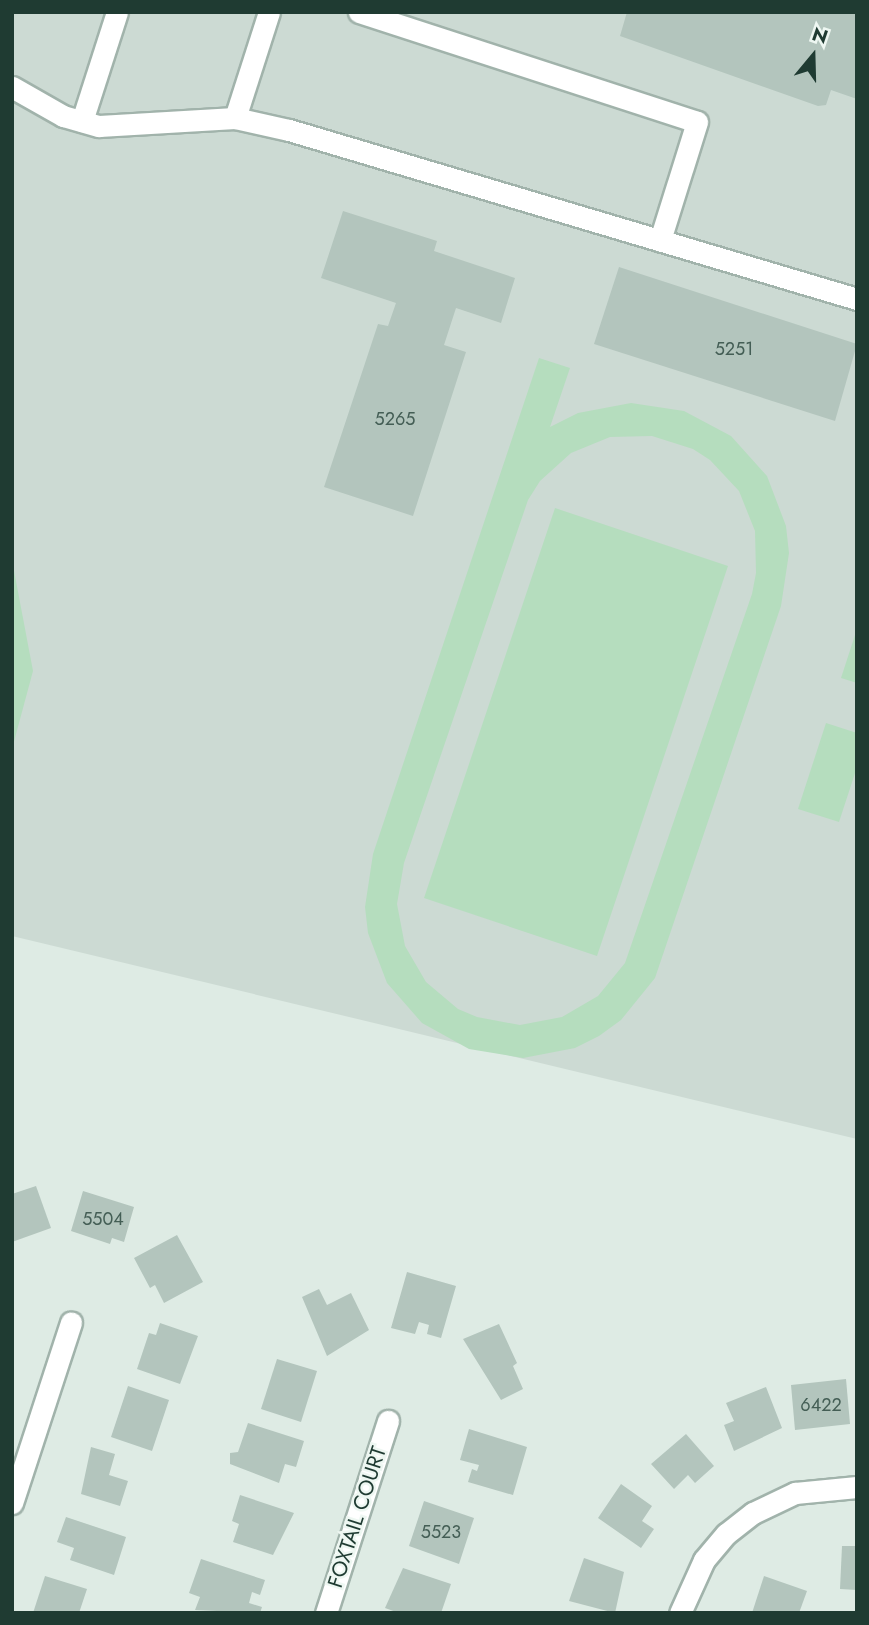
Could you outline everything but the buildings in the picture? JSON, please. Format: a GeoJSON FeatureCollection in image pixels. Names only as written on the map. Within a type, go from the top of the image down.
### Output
{"type":"FeatureCollection","features":[{"type":"Feature","properties":{"kind":"street"},"geometry":{"type":"LineString","coordinates":[[82,121],[117,12]]}},
{"type":"Feature","properties":{"kind":"street"},"geometry":{"type":"LineString","coordinates":[[235,118],[269,12]]}},
{"type":"Feature","properties":{"kind":"street"},"geometry":{"type":"LineString","coordinates":[[359,12],[697,122],[660,240]]}},
{"type":"Feature","properties":{"kind":"street"},"geometry":{"type":"LineString","coordinates":[[12,87],[63,116],[99,126],[235,118],[857,299]]}},
{"type":"Feature","properties":{"kind":"street"},"geometry":{"type":"LineString","coordinates":[[12,1503],[71,1322]]}},
{"type":"Feature","properties":{"kind":"street","name":"FOXTAIL COURT"},"geometry":{"type":"LineString","coordinates":[[326,1613],[388,1421]]}},
{"type":"Feature","properties":{"kind":"street"},"geometry":{"type":"LineString","coordinates":[[680,1613],[704,1560],[753,1513],[795,1493],[857,1487]]}},
{"type":"Feature","properties":{"kind":"shaded area"},"geometry":{"type":"Polygon","coordinates":[[[12,12],[857,12],[857,1139],[12,936],[12,12]]]}},
{"type":"Feature","properties":{"kind":"green space"},"geometry":{"type":"Polygon","coordinates":[[[539,358],[570,368],[550,427],[578,413],[631,403],[684,411],[731,436],[767,476],[786,526],[789,553],[781,606],[655,978],[621,1020],[599,1036],[575,1048],[523,1058],[469,1049],[422,1023],[387,983],[368,933],[365,907],[373,854],[539,358]],[[652,436],[610,437],[571,453],[540,481],[528,500],[404,863],[397,904],[405,946],[426,982],[458,1009],[477,1017],[520,1025],[562,1017],[598,996],[625,963],[752,594],[756,573],[755,531],[739,491],[710,460],[693,449],[652,436]]]}},
{"type":"Feature","properties":{"kind":"green space"},"geometry":{"type":"Polygon","coordinates":[[[555,508],[728,566],[597,956],[424,898],[555,508]]]}},
{"type":"Feature","properties":{"kind":"green space"},"geometry":{"type":"Polygon","coordinates":[[[12,560],[33,671],[12,749],[12,560]]]}},
{"type":"Feature","properties":{"kind":"green space"},"geometry":{"type":"Polygon","coordinates":[[[857,629],[857,683],[841,678],[857,629]]]}},
{"type":"Feature","properties":{"kind":"green space"},"geometry":{"type":"Polygon","coordinates":[[[826,723],[857,733],[857,767],[839,822],[798,809],[826,723]]]}}]}
